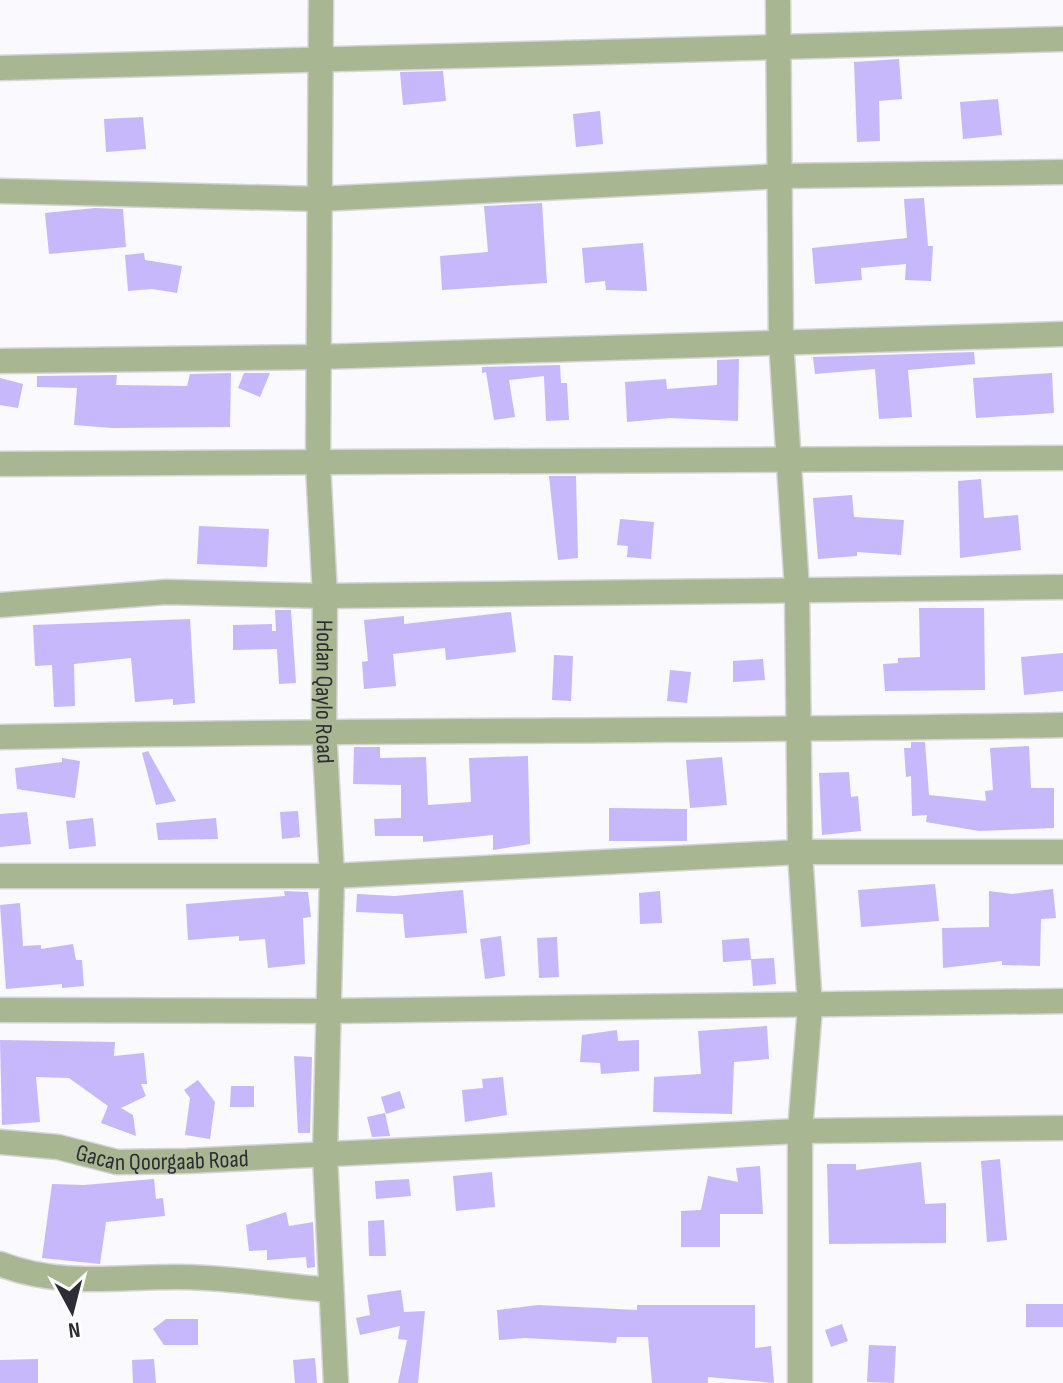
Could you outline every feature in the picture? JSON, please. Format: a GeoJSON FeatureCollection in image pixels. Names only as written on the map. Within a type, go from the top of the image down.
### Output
{"type":"FeatureCollection","features":[{"type":"Feature","properties":{"kind":"street","name":"Hodan Qaylo Road"},"geometry":{"type":"LineString","coordinates":[[321,0],[318,465],[325,596],[324,730],[332,876],[325,1156],[336,1383]]}},
{"type":"Feature","properties":{"kind":"street"},"geometry":{"type":"LineString","coordinates":[[778,0],[782,176],[781,340],[797,589],[800,852],[810,1007],[800,1131],[800,1383]]}},
{"type":"Feature","properties":{"kind":"street"},"geometry":{"type":"LineString","coordinates":[[0,68],[1063,39]]}},
{"type":"Feature","properties":{"kind":"street"},"geometry":{"type":"LineString","coordinates":[[0,191],[319,199],[782,176],[1063,172]]}},
{"type":"Feature","properties":{"kind":"street"},"geometry":{"type":"LineString","coordinates":[[0,361],[317,357],[781,340],[1063,334]]}},
{"type":"Feature","properties":{"kind":"street"},"geometry":{"type":"LineString","coordinates":[[0,464],[318,465],[1063,458]]}},
{"type":"Feature","properties":{"kind":"street"},"geometry":{"type":"LineString","coordinates":[[0,605],[166,592],[325,596],[1063,587]]}},
{"type":"Feature","properties":{"kind":"street"},"geometry":{"type":"LineString","coordinates":[[0,737],[324,730],[798,730],[1063,725]]}},
{"type":"Feature","properties":{"kind":"street"},"geometry":{"type":"LineString","coordinates":[[0,876],[332,876],[800,852],[1063,852]]}},
{"type":"Feature","properties":{"kind":"street"},"geometry":{"type":"LineString","coordinates":[[0,1010],[810,1007],[1063,1001]]}},
{"type":"Feature","properties":{"kind":"street","name":"Gacan Qoorgaab Road"},"geometry":{"type":"LineString","coordinates":[[0,1142],[58,1147],[117,1162],[325,1156],[800,1131],[1063,1128]]}},
{"type":"Feature","properties":{"kind":"street"},"geometry":{"type":"LineString","coordinates":[[0,1264],[17,1271],[80,1282],[178,1277],[331,1290]]}},
{"type":"Feature","properties":{"kind":"building"},"geometry":{"type":"Polygon","coordinates":[[[899,59],[902,99],[879,101],[880,141],[857,142],[854,62],[899,59]]]}},
{"type":"Feature","properties":{"kind":"building"},"geometry":{"type":"Polygon","coordinates":[[[443,71],[446,101],[403,105],[400,72],[443,71]]]}},
{"type":"Feature","properties":{"kind":"building"},"geometry":{"type":"Polygon","coordinates":[[[998,99],[1002,135],[963,139],[960,102],[998,99]]]}},
{"type":"Feature","properties":{"kind":"building"},"geometry":{"type":"Polygon","coordinates":[[[600,111],[603,144],[576,147],[573,114],[600,111]]]}},
{"type":"Feature","properties":{"kind":"building"},"geometry":{"type":"Polygon","coordinates":[[[143,117],[146,149],[106,152],[104,119],[143,117]]]}},
{"type":"Feature","properties":{"kind":"building"},"geometry":{"type":"Polygon","coordinates":[[[924,198],[928,246],[933,246],[931,281],[905,280],[906,264],[861,268],[862,280],[815,284],[812,248],[907,238],[904,199],[924,198]]]}},
{"type":"Feature","properties":{"kind":"building"},"geometry":{"type":"Polygon","coordinates":[[[542,203],[547,283],[442,290],[440,256],[488,252],[484,206],[542,203]]]}},
{"type":"Feature","properties":{"kind":"building"},"geometry":{"type":"Polygon","coordinates":[[[95,208],[123,209],[126,247],[49,254],[45,213],[95,208]]]}},
{"type":"Feature","properties":{"kind":"building"},"geometry":{"type":"Polygon","coordinates":[[[643,243],[647,291],[606,290],[605,281],[585,283],[582,248],[643,243]]]}},
{"type":"Feature","properties":{"kind":"building"},"geometry":{"type":"Polygon","coordinates":[[[144,253],[145,260],[182,266],[177,293],[152,289],[128,291],[125,255],[144,253]]]}},
{"type":"Feature","properties":{"kind":"building"},"geometry":{"type":"Polygon","coordinates":[[[974,352],[975,364],[908,370],[912,417],[879,419],[875,369],[815,374],[813,357],[974,352]]]}},
{"type":"Feature","properties":{"kind":"building"},"geometry":{"type":"Polygon","coordinates":[[[739,359],[738,421],[670,418],[627,422],[625,382],[666,379],[667,389],[717,385],[717,360],[739,359]]]}},
{"type":"Feature","properties":{"kind":"building"},"geometry":{"type":"Polygon","coordinates":[[[560,365],[561,383],[567,383],[569,420],[546,421],[544,376],[509,380],[515,417],[494,420],[486,372],[482,373],[482,367],[560,365]]]}},
{"type":"Feature","properties":{"kind":"building"},"geometry":{"type":"Polygon","coordinates":[[[231,373],[230,427],[112,428],[74,425],[77,388],[37,387],[37,376],[117,375],[116,385],[187,386],[190,374],[231,373]]]}},
{"type":"Feature","properties":{"kind":"building"},"geometry":{"type":"Polygon","coordinates":[[[244,373],[270,373],[260,397],[238,388],[244,373]]]}},
{"type":"Feature","properties":{"kind":"building"},"geometry":{"type":"Polygon","coordinates":[[[1052,373],[1054,413],[976,418],[973,378],[1052,373]]]}},
{"type":"Feature","properties":{"kind":"building"},"geometry":{"type":"Polygon","coordinates":[[[0,378],[23,384],[18,408],[0,405],[0,378]]]}},
{"type":"Feature","properties":{"kind":"building"},"geometry":{"type":"Polygon","coordinates":[[[549,476],[576,476],[578,558],[558,560],[549,476]]]}},
{"type":"Feature","properties":{"kind":"building"},"geometry":{"type":"Polygon","coordinates":[[[981,479],[984,518],[1018,515],[1021,550],[960,558],[958,481],[981,479]]]}},
{"type":"Feature","properties":{"kind":"building"},"geometry":{"type":"Polygon","coordinates":[[[852,495],[854,517],[904,520],[901,555],[857,552],[857,556],[818,559],[813,498],[852,495]]]}},
{"type":"Feature","properties":{"kind":"building"},"geometry":{"type":"Polygon","coordinates":[[[620,519],[654,522],[651,559],[627,557],[628,546],[617,545],[620,519]]]}},
{"type":"Feature","properties":{"kind":"building"},"geometry":{"type":"Polygon","coordinates":[[[199,526],[269,529],[267,567],[197,564],[199,526]]]}},
{"type":"Feature","properties":{"kind":"building"},"geometry":{"type":"Polygon","coordinates":[[[919,608],[984,608],[985,690],[885,691],[883,664],[898,663],[898,658],[920,657],[919,608]]]}},
{"type":"Feature","properties":{"kind":"building"},"geometry":{"type":"Polygon","coordinates":[[[275,610],[291,610],[296,683],[279,684],[277,649],[233,650],[233,625],[272,624],[272,631],[276,631],[275,610]]]}},
{"type":"Feature","properties":{"kind":"building"},"geometry":{"type":"Polygon","coordinates":[[[511,612],[516,652],[446,660],[445,648],[393,654],[396,686],[364,689],[362,662],[368,661],[364,620],[404,616],[404,624],[511,612]]]}},
{"type":"Feature","properties":{"kind":"building"},"geometry":{"type":"Polygon","coordinates":[[[190,619],[195,703],[173,705],[173,699],[135,702],[131,658],[74,664],[75,706],[54,707],[52,665],[35,666],[33,625],[190,619]]]}},
{"type":"Feature","properties":{"kind":"building"},"geometry":{"type":"Polygon","coordinates":[[[1063,653],[1063,691],[1024,695],[1021,657],[1063,653]]]}},
{"type":"Feature","properties":{"kind":"building"},"geometry":{"type":"Polygon","coordinates":[[[554,655],[573,656],[571,701],[552,700],[554,655]]]}},
{"type":"Feature","properties":{"kind":"building"},"geometry":{"type":"Polygon","coordinates":[[[763,659],[765,680],[733,682],[733,661],[763,659]]]}},
{"type":"Feature","properties":{"kind":"building"},"geometry":{"type":"Polygon","coordinates":[[[670,670],[691,672],[687,703],[667,701],[670,670]]]}},
{"type":"Feature","properties":{"kind":"building"},"geometry":{"type":"Polygon","coordinates":[[[911,742],[925,742],[929,795],[986,801],[985,791],[993,790],[990,748],[1029,746],[1031,788],[1054,788],[1054,828],[979,831],[926,822],[927,815],[912,816],[911,776],[906,777],[904,748],[911,748],[911,742]]]}},
{"type":"Feature","properties":{"kind":"building"},"geometry":{"type":"Polygon","coordinates":[[[354,747],[380,747],[380,758],[426,757],[428,805],[471,802],[469,758],[528,756],[530,844],[493,850],[493,835],[423,842],[423,836],[375,836],[374,819],[401,818],[401,785],[353,784],[354,747]]]}},
{"type":"Feature","properties":{"kind":"building"},"geometry":{"type":"Polygon","coordinates":[[[148,751],[176,801],[156,805],[142,753],[148,751]]]}},
{"type":"Feature","properties":{"kind":"building"},"geometry":{"type":"Polygon","coordinates":[[[722,757],[727,805],[690,808],[686,760],[722,757]]]}},
{"type":"Feature","properties":{"kind":"building"},"geometry":{"type":"Polygon","coordinates":[[[62,758],[80,761],[75,798],[17,789],[15,768],[62,762],[62,758]]]}},
{"type":"Feature","properties":{"kind":"building"},"geometry":{"type":"Polygon","coordinates":[[[849,772],[851,797],[858,796],[861,831],[822,835],[819,773],[849,772]]]}},
{"type":"Feature","properties":{"kind":"building"},"geometry":{"type":"Polygon","coordinates":[[[609,808],[687,809],[687,841],[609,841],[609,808]]]}},
{"type":"Feature","properties":{"kind":"building"},"geometry":{"type":"Polygon","coordinates":[[[298,811],[300,837],[282,839],[280,812],[298,811]]]}},
{"type":"Feature","properties":{"kind":"building"},"geometry":{"type":"Polygon","coordinates":[[[27,812],[31,844],[0,847],[0,814],[27,812]]]}},
{"type":"Feature","properties":{"kind":"building"},"geometry":{"type":"Polygon","coordinates":[[[93,818],[96,846],[69,849],[66,821],[93,818]]]}},
{"type":"Feature","properties":{"kind":"building"},"geometry":{"type":"Polygon","coordinates":[[[216,818],[218,839],[158,840],[156,823],[216,818]]]}},
{"type":"Feature","properties":{"kind":"building"},"geometry":{"type":"Polygon","coordinates":[[[935,884],[939,921],[861,927],[858,890],[935,884]]]}},
{"type":"Feature","properties":{"kind":"building"},"geometry":{"type":"Polygon","coordinates":[[[1053,889],[1056,918],[1041,919],[1040,966],[1002,965],[1002,961],[943,968],[942,928],[989,927],[989,891],[1012,894],[1053,889]]]}},
{"type":"Feature","properties":{"kind":"building"},"geometry":{"type":"Polygon","coordinates":[[[463,890],[467,933],[405,938],[403,914],[356,912],[357,894],[394,896],[463,890]]]}},
{"type":"Feature","properties":{"kind":"building"},"geometry":{"type":"Polygon","coordinates":[[[284,891],[308,892],[311,917],[303,918],[305,964],[268,968],[265,939],[239,941],[239,936],[188,940],[186,904],[285,896],[284,891]]]}},
{"type":"Feature","properties":{"kind":"building"},"geometry":{"type":"Polygon","coordinates":[[[660,891],[662,923],[640,924],[639,893],[660,891]]]}},
{"type":"Feature","properties":{"kind":"building"},"geometry":{"type":"Polygon","coordinates":[[[20,903],[23,946],[41,945],[41,949],[73,944],[76,960],[82,960],[84,986],[62,988],[62,984],[6,989],[0,905],[20,903]]]}},
{"type":"Feature","properties":{"kind":"building"},"geometry":{"type":"Polygon","coordinates":[[[501,936],[505,976],[485,979],[480,939],[501,936]]]}},
{"type":"Feature","properties":{"kind":"building"},"geometry":{"type":"Polygon","coordinates":[[[557,937],[559,977],[539,978],[537,938],[557,937]]]}},
{"type":"Feature","properties":{"kind":"building"},"geometry":{"type":"Polygon","coordinates":[[[749,938],[751,959],[774,958],[776,984],[753,986],[751,960],[723,962],[722,940],[749,938]]]}},
{"type":"Feature","properties":{"kind":"building"},"geometry":{"type":"Polygon","coordinates":[[[767,1026],[769,1059],[734,1062],[732,1114],[653,1112],[654,1077],[701,1074],[698,1031],[767,1026]]]}},
{"type":"Feature","properties":{"kind":"building"},"geometry":{"type":"Polygon","coordinates":[[[617,1030],[618,1041],[639,1040],[639,1071],[601,1074],[600,1063],[580,1062],[582,1035],[617,1030]]]}},
{"type":"Feature","properties":{"kind":"building"},"geometry":{"type":"Polygon","coordinates":[[[0,1040],[115,1042],[114,1056],[144,1053],[147,1084],[141,1084],[146,1096],[121,1108],[133,1115],[136,1136],[101,1123],[108,1106],[69,1078],[36,1077],[40,1122],[2,1125],[0,1040]]]}},
{"type":"Feature","properties":{"kind":"building"},"geometry":{"type":"Polygon","coordinates":[[[294,1056],[312,1057],[310,1133],[298,1133],[294,1056]]]}},
{"type":"Feature","properties":{"kind":"building"},"geometry":{"type":"Polygon","coordinates":[[[503,1077],[507,1115],[465,1122],[462,1090],[483,1088],[482,1079],[503,1077]]]}},
{"type":"Feature","properties":{"kind":"building"},"geometry":{"type":"Polygon","coordinates":[[[198,1080],[215,1102],[210,1139],[185,1135],[190,1098],[184,1090],[198,1080]]]}},
{"type":"Feature","properties":{"kind":"building"},"geometry":{"type":"Polygon","coordinates":[[[231,1086],[254,1086],[254,1107],[230,1107],[231,1086]]]}},
{"type":"Feature","properties":{"kind":"building"},"geometry":{"type":"Polygon","coordinates":[[[400,1091],[405,1108],[386,1114],[381,1097],[400,1091]]]}},
{"type":"Feature","properties":{"kind":"building"},"geometry":{"type":"Polygon","coordinates":[[[385,1113],[390,1136],[372,1137],[367,1117],[385,1113]]]}},
{"type":"Feature","properties":{"kind":"building"},"geometry":{"type":"Polygon","coordinates":[[[1000,1159],[1007,1240],[987,1242],[981,1161],[1000,1159]]]}},
{"type":"Feature","properties":{"kind":"building"},"geometry":{"type":"Polygon","coordinates":[[[921,1162],[925,1204],[946,1203],[946,1243],[829,1244],[827,1164],[856,1164],[856,1170],[921,1162]]]}},
{"type":"Feature","properties":{"kind":"building"},"geometry":{"type":"Polygon","coordinates":[[[760,1166],[763,1214],[720,1214],[720,1247],[681,1247],[681,1211],[701,1210],[708,1176],[738,1182],[736,1168],[760,1166]]]}},
{"type":"Feature","properties":{"kind":"building"},"geometry":{"type":"Polygon","coordinates":[[[492,1172],[495,1207],[456,1211],[453,1176],[492,1172]]]}},
{"type":"Feature","properties":{"kind":"building"},"geometry":{"type":"Polygon","coordinates":[[[154,1179],[156,1199],[163,1198],[165,1216],[106,1222],[100,1264],[42,1258],[52,1184],[84,1185],[154,1179]]]}},
{"type":"Feature","properties":{"kind":"building"},"geometry":{"type":"Polygon","coordinates":[[[409,1179],[411,1196],[376,1199],[375,1181],[409,1179]]]}},
{"type":"Feature","properties":{"kind":"building"},"geometry":{"type":"Polygon","coordinates":[[[286,1212],[289,1226],[313,1222],[315,1267],[307,1268],[306,1257],[267,1260],[267,1250],[249,1251],[246,1225],[286,1212]]]}},
{"type":"Feature","properties":{"kind":"building"},"geometry":{"type":"Polygon","coordinates":[[[384,1220],[386,1256],[369,1256],[368,1221],[384,1220]]]}},
{"type":"Feature","properties":{"kind":"building"},"geometry":{"type":"Polygon","coordinates":[[[401,1290],[404,1312],[425,1311],[418,1383],[398,1383],[407,1340],[398,1339],[400,1326],[360,1335],[356,1318],[370,1315],[367,1295],[401,1290]]]}},
{"type":"Feature","properties":{"kind":"building"},"geometry":{"type":"Polygon","coordinates":[[[1026,1304],[1063,1304],[1063,1327],[1026,1327],[1026,1304]]]}},
{"type":"Feature","properties":{"kind":"building"},"geometry":{"type":"Polygon","coordinates":[[[538,1305],[637,1310],[637,1305],[755,1305],[755,1348],[771,1346],[774,1383],[708,1377],[708,1383],[652,1383],[648,1337],[617,1337],[616,1343],[525,1338],[499,1340],[497,1310],[538,1305]]]}},
{"type":"Feature","properties":{"kind":"building"},"geometry":{"type":"Polygon","coordinates":[[[166,1319],[198,1319],[198,1345],[164,1345],[153,1329],[166,1319]]]}},
{"type":"Feature","properties":{"kind":"building"},"geometry":{"type":"Polygon","coordinates":[[[842,1324],[848,1341],[831,1347],[825,1330],[842,1324]]]}},
{"type":"Feature","properties":{"kind":"building"},"geometry":{"type":"Polygon","coordinates":[[[869,1345],[896,1346],[894,1383],[867,1382],[869,1345]]]}},
{"type":"Feature","properties":{"kind":"building"},"geometry":{"type":"Polygon","coordinates":[[[315,1358],[317,1383],[295,1383],[293,1360],[315,1358]]]}},
{"type":"Feature","properties":{"kind":"building"},"geometry":{"type":"Polygon","coordinates":[[[38,1359],[38,1383],[0,1383],[0,1360],[38,1359]]]}},
{"type":"Feature","properties":{"kind":"building"},"geometry":{"type":"Polygon","coordinates":[[[154,1359],[156,1383],[133,1383],[132,1360],[154,1359]]]}}]}
